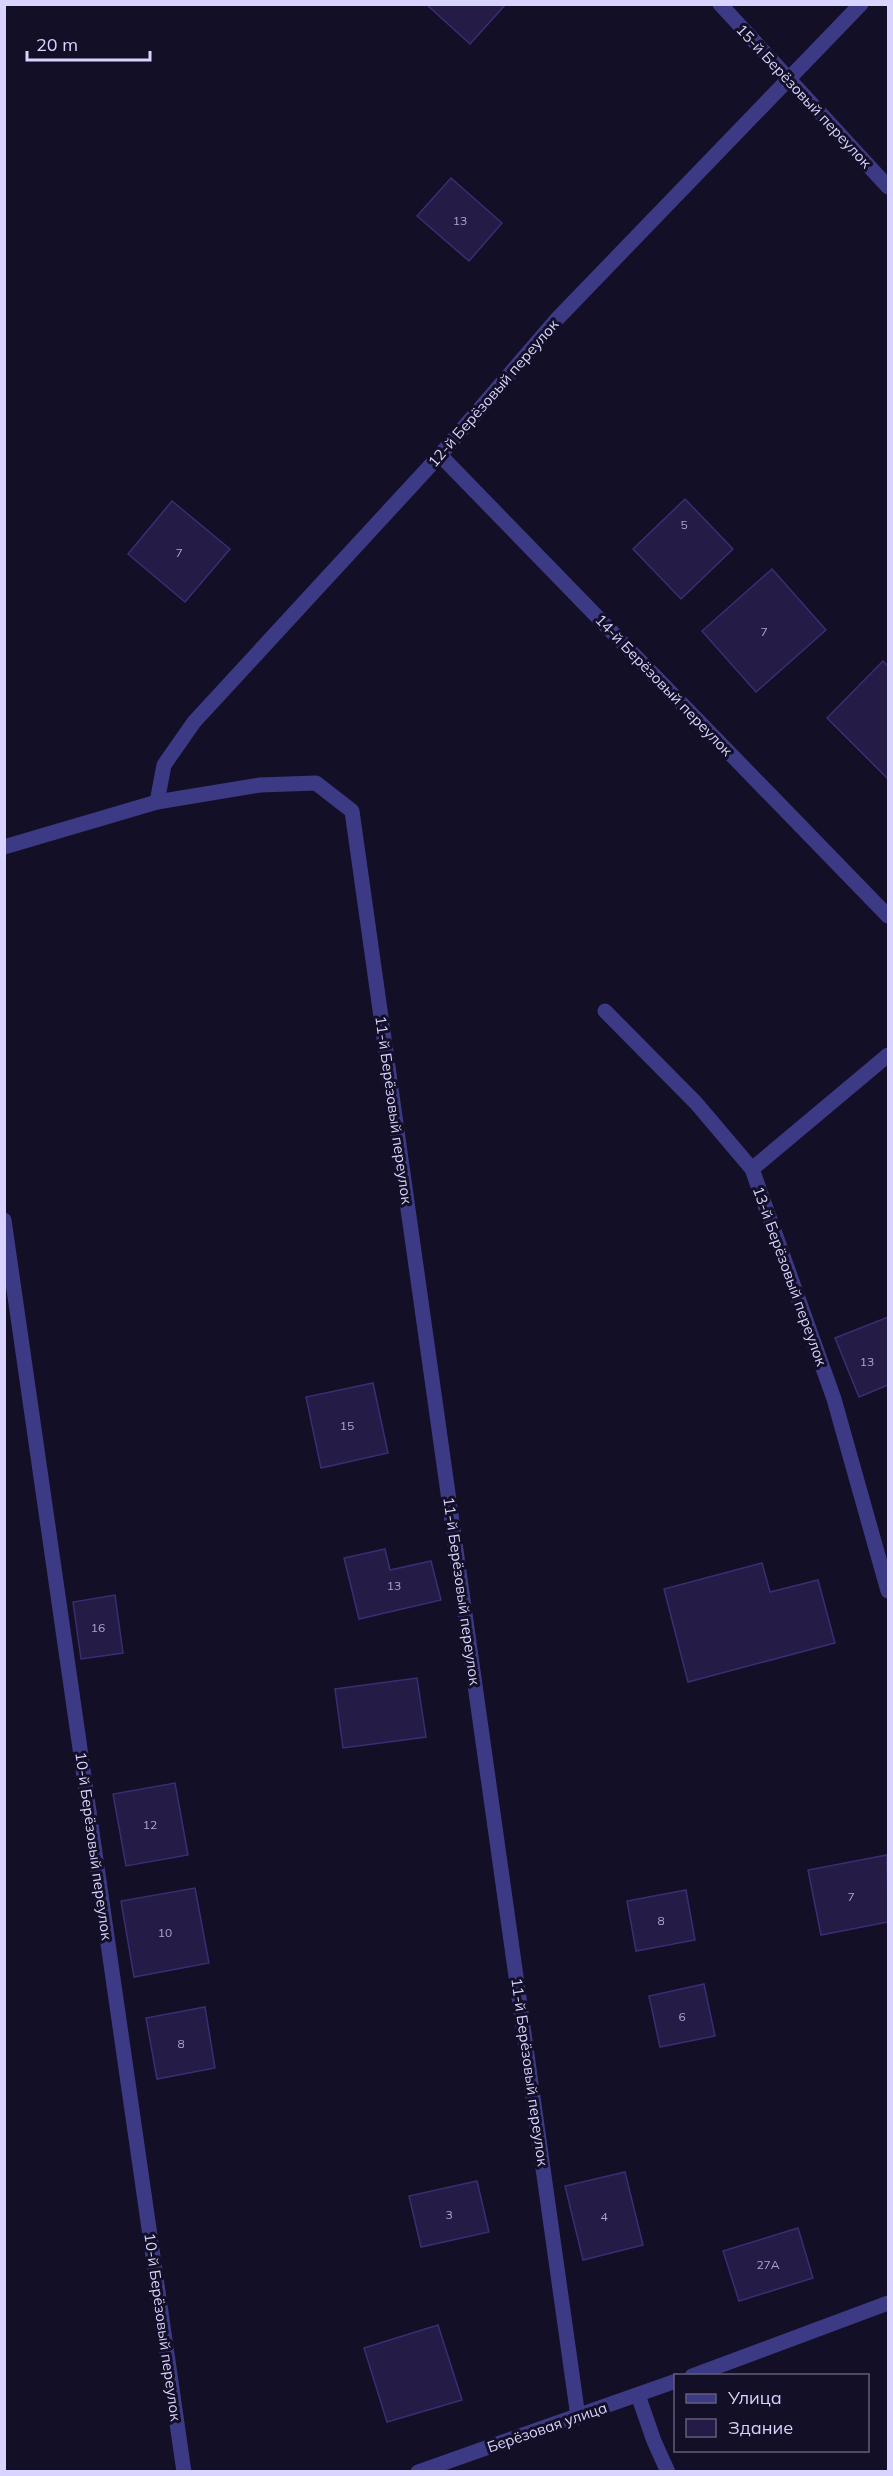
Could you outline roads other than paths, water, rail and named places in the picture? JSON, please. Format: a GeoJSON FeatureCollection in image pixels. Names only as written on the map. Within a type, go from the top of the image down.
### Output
{"type":"FeatureCollection","features":[{"type":"Feature","properties":{"kind":"street","name":"15-й Берёзовый переулок"},"geometry":{"type":"LineString","coordinates":[[720,4],[888,187]]}},
{"type":"Feature","properties":{"kind":"street","name":"12-й Берёзовый переулок"},"geometry":{"type":"LineString","coordinates":[[157,802],[164,765],[194,722],[440,455],[558,318],[861,4]]}},
{"type":"Feature","properties":{"kind":"street","name":"14-й Берёзовый переулок"},"geometry":{"type":"LineString","coordinates":[[440,455],[888,915]]}},
{"type":"Feature","properties":{"kind":"street","name":"11-й Берёзовый переулок"},"geometry":{"type":"LineString","coordinates":[[157,802],[260,784],[316,783],[352,811],[578,2417]]}},
{"type":"Feature","properties":{"kind":"street"},"geometry":{"type":"LineString","coordinates":[[4,847],[157,802]]}},
{"type":"Feature","properties":{"kind":"street","name":"13-й Берёзовый переулок"},"geometry":{"type":"LineString","coordinates":[[605,1011],[696,1103],[752,1169],[834,1399],[888,1591]]}},
{"type":"Feature","properties":{"kind":"street"},"geometry":{"type":"LineString","coordinates":[[752,1169],[888,1056]]}},
{"type":"Feature","properties":{"kind":"street","name":"10-й Берёзовый переулок"},"geometry":{"type":"LineString","coordinates":[[4,1220],[184,2472]]}},
{"type":"Feature","properties":{"kind":"street"},"geometry":{"type":"LineString","coordinates":[[697,2374],[888,2303]]}},
{"type":"Feature","properties":{"kind":"street","name":"Берёзовая улица"},"geometry":{"type":"LineString","coordinates":[[418,2472],[674,2381]]}},
{"type":"Feature","properties":{"kind":"street"},"geometry":{"type":"LineString","coordinates":[[638,2395],[668,2472]]}}]}
